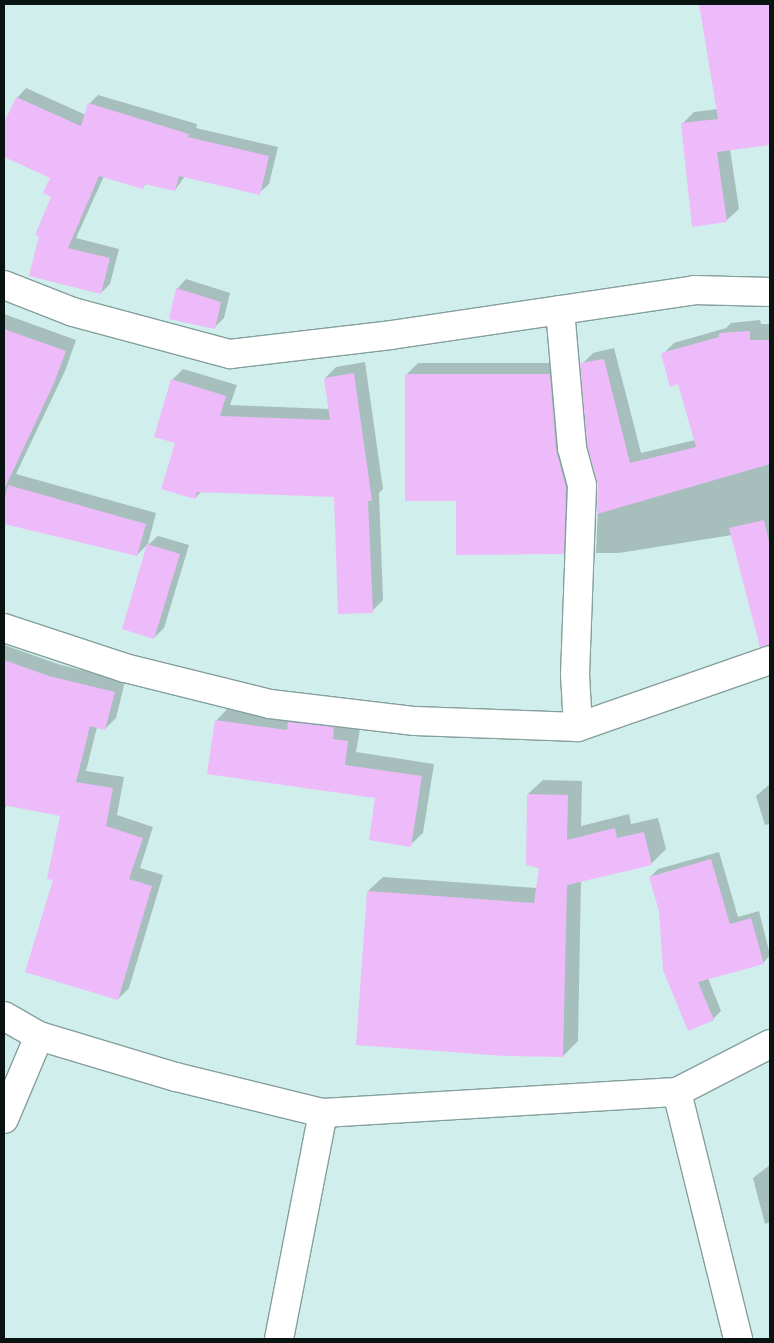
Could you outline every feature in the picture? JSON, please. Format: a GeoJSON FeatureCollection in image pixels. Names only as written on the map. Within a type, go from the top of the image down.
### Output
{"type":"FeatureCollection","features":[{"type":"Feature","properties":{"kind":"street"},"geometry":{"type":"LineString","coordinates":[[4,285],[72,312],[230,354],[391,335],[694,290],[770,292]]}},
{"type":"Feature","properties":{"kind":"street"},"geometry":{"type":"LineString","coordinates":[[560,310],[572,448],[582,485],[575,674],[578,727]]}},
{"type":"Feature","properties":{"kind":"street"},"geometry":{"type":"LineString","coordinates":[[4,628],[126,668],[270,704],[415,720],[578,727],[770,660]]}},
{"type":"Feature","properties":{"kind":"street"},"geometry":{"type":"LineString","coordinates":[[4,1016],[39,1036],[176,1077],[323,1113],[677,1092],[770,1044]]}},
{"type":"Feature","properties":{"kind":"street"},"geometry":{"type":"LineString","coordinates":[[4,1119],[39,1036]]}},
{"type":"Feature","properties":{"kind":"street"},"geometry":{"type":"LineString","coordinates":[[677,1092],[738,1339]]}},
{"type":"Feature","properties":{"kind":"street"},"geometry":{"type":"LineString","coordinates":[[279,1339],[323,1113]]}},
{"type":"Feature","properties":{"kind":"building"},"geometry":{"type":"Polygon","coordinates":[[[699,4],[770,4],[770,145],[717,152],[727,222],[692,227],[681,123],[718,119],[699,4]]]}},
{"type":"Feature","properties":{"kind":"building"},"geometry":{"type":"Polygon","coordinates":[[[16,97],[81,126],[88,103],[189,134],[188,137],[269,156],[260,195],[179,176],[175,191],[145,184],[143,189],[99,176],[68,248],[110,258],[101,294],[29,276],[39,236],[35,235],[51,197],[43,193],[50,178],[4,157],[4,123],[16,97]]]}},
{"type":"Feature","properties":{"kind":"building"},"geometry":{"type":"Polygon","coordinates":[[[176,288],[221,302],[215,329],[169,319],[176,288]]]}},
{"type":"Feature","properties":{"kind":"building"},"geometry":{"type":"Polygon","coordinates":[[[4,329],[66,351],[54,383],[4,490],[4,329]]]}},
{"type":"Feature","properties":{"kind":"building"},"geometry":{"type":"Polygon","coordinates":[[[750,331],[750,340],[770,340],[770,464],[597,514],[598,485],[587,445],[580,363],[604,359],[630,463],[696,447],[678,384],[670,387],[661,353],[719,337],[719,333],[750,331]]]}},
{"type":"Feature","properties":{"kind":"building"},"geometry":{"type":"Polygon","coordinates":[[[354,373],[372,501],[368,501],[373,613],[338,614],[334,497],[197,492],[195,499],[161,489],[175,443],[154,437],[171,379],[226,396],[220,416],[330,420],[324,378],[354,373]]]}},
{"type":"Feature","properties":{"kind":"building"},"geometry":{"type":"Polygon","coordinates":[[[405,374],[550,374],[556,450],[566,487],[564,554],[456,555],[456,501],[405,501],[405,374]]]}},
{"type":"Feature","properties":{"kind":"building"},"geometry":{"type":"Polygon","coordinates":[[[8,485],[146,524],[137,556],[4,524],[4,501],[8,485]]]}},
{"type":"Feature","properties":{"kind":"building"},"geometry":{"type":"Polygon","coordinates":[[[764,520],[770,546],[770,645],[760,647],[729,528],[764,520]]]}},
{"type":"Feature","properties":{"kind":"building"},"geometry":{"type":"Polygon","coordinates":[[[147,544],[180,554],[154,639],[122,629],[147,544]]]}},
{"type":"Feature","properties":{"kind":"building"},"geometry":{"type":"Polygon","coordinates":[[[4,660],[49,676],[115,692],[105,730],[90,726],[76,782],[113,788],[106,826],[143,838],[129,879],[152,886],[118,1000],[25,972],[53,880],[47,879],[60,816],[4,805],[4,660]]]}},
{"type":"Feature","properties":{"kind":"building"},"geometry":{"type":"Polygon","coordinates":[[[215,720],[287,730],[288,722],[334,727],[333,739],[348,741],[345,765],[422,776],[411,847],[369,840],[375,798],[207,774],[215,720]]]}},
{"type":"Feature","properties":{"kind":"building"},"geometry":{"type":"Polygon","coordinates":[[[527,794],[568,795],[567,840],[615,828],[617,838],[644,832],[652,865],[567,885],[563,1057],[504,1056],[356,1045],[367,891],[534,903],[539,868],[526,865],[527,794]]]}},
{"type":"Feature","properties":{"kind":"building"},"geometry":{"type":"Polygon","coordinates":[[[711,859],[730,924],[751,918],[764,964],[698,982],[714,1020],[688,1031],[663,970],[659,911],[649,877],[711,859]]]}}]}
